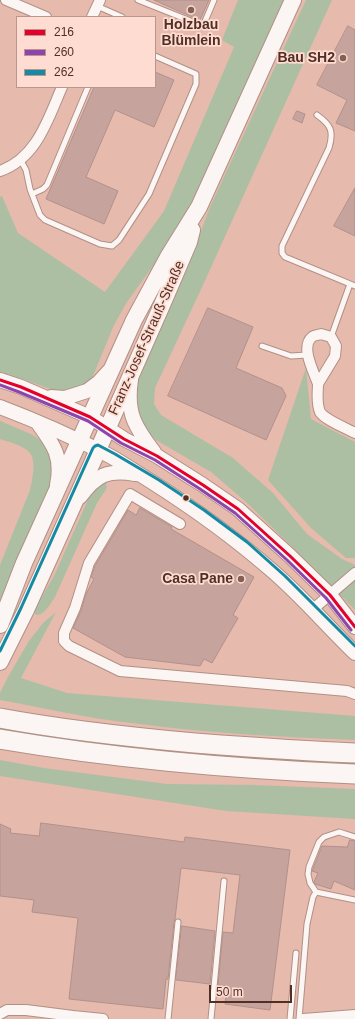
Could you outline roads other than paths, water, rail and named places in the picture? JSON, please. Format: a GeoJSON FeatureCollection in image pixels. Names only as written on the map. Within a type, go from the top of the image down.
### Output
{"type":"FeatureCollection","features":[{"type":"Feature","properties":{"kind":"highway"},"geometry":{"type":"LineString","coordinates":[[0,718],[76,730],[152,739],[270,749],[355,753]]}},
{"type":"Feature","properties":{"kind":"highway"},"geometry":{"type":"LineString","coordinates":[[0,739],[92,752],[200,764],[305,772],[355,774]]}},
{"type":"Feature","properties":{"kind":"main road","name":"Franz-Josef-Strauß-Straße"},"geometry":{"type":"LineString","coordinates":[[0,625],[24,563],[134,320],[168,257],[199,207],[293,0]]}},
{"type":"Feature","properties":{"kind":"main road","name":"Franz-Josef-Strauß-Straße"},"geometry":{"type":"LineString","coordinates":[[0,662],[26,610],[132,375],[189,242],[199,207]]}},
{"type":"Feature","properties":{"kind":"main road"},"geometry":{"type":"LineString","coordinates":[[45,397],[65,398],[87,391],[99,382],[112,368]]}},
{"type":"Feature","properties":{"kind":"main road"},"geometry":{"type":"LineString","coordinates":[[132,375],[129,390],[129,401],[132,417],[143,438],[157,456]]}},
{"type":"Feature","properties":{"kind":"main road"},"geometry":{"type":"LineString","coordinates":[[0,380],[21,387],[90,417],[124,439],[157,456],[203,485],[238,510],[290,556],[330,595],[355,627]]}},
{"type":"Feature","properties":{"kind":"main road"},"geometry":{"type":"LineString","coordinates":[[0,406],[37,421],[98,450],[140,474],[205,516],[275,573],[355,653]]}},
{"type":"Feature","properties":{"kind":"main road"},"geometry":{"type":"LineString","coordinates":[[37,421],[57,452],[59,469],[54,495]]}},
{"type":"Feature","properties":{"kind":"main road"},"geometry":{"type":"LineString","coordinates":[[74,503],[89,485],[100,476],[122,472],[140,474]]}},
{"type":"Feature","properties":{"kind":"street"},"geometry":{"type":"LineString","coordinates":[[6,0],[44,16]]}},
{"type":"Feature","properties":{"kind":"street"},"geometry":{"type":"LineString","coordinates":[[92,16],[98,3]]}},
{"type":"Feature","properties":{"kind":"street"},"geometry":{"type":"LineString","coordinates":[[0,171],[20,159],[31,149],[41,135],[62,88]]}},
{"type":"Feature","properties":{"kind":"street"},"geometry":{"type":"LineString","coordinates":[[318,384],[335,356],[336,346],[331,337],[321,334],[312,337],[307,345],[307,355],[318,384],[317,400],[320,412],[328,419],[355,432]]}},
{"type":"Feature","properties":{"kind":"street"},"geometry":{"type":"LineString","coordinates":[[180,524],[130,494],[89,563],[75,608],[64,633],[64,641],[69,646],[120,671],[346,691],[355,694]]}},
{"type":"Feature","properties":{"kind":"street"},"geometry":{"type":"LineString","coordinates":[[312,610],[355,573]]}},
{"type":"Feature","properties":{"kind":"street"},"geometry":{"type":"LineString","coordinates":[[0,1014],[6,1010],[26,1010],[103,1019]]}},
{"type":"Feature","properties":{"kind":"street"},"geometry":{"type":"LineString","coordinates":[[303,1019],[355,1015]]}},
{"type":"Feature","properties":{"kind":"lane"},"geometry":{"type":"LineString","coordinates":[[138,0],[203,26],[214,0]]}},
{"type":"Feature","properties":{"kind":"lane"},"geometry":{"type":"LineString","coordinates":[[98,3],[120,16]]}},
{"type":"Feature","properties":{"kind":"lane"},"geometry":{"type":"LineString","coordinates":[[20,159],[26,170],[30,189],[40,215],[45,220],[100,244],[112,246],[119,240],[149,194],[196,84],[196,74],[156,56]]}},
{"type":"Feature","properties":{"kind":"lane"},"geometry":{"type":"LineString","coordinates":[[32,194],[43,189],[47,185],[88,88]]}},
{"type":"Feature","properties":{"kind":"lane"},"geometry":{"type":"LineString","coordinates":[[317,115],[326,121],[332,134],[332,140],[282,246],[282,253],[285,257],[352,285],[331,337]]}},
{"type":"Feature","properties":{"kind":"lane"},"geometry":{"type":"LineString","coordinates":[[262,346],[291,356],[307,355]]}},
{"type":"Feature","properties":{"kind":"lane"},"geometry":{"type":"LineString","coordinates":[[355,837],[339,832],[324,837],[319,842],[309,867],[308,874],[310,883],[316,892],[355,900]]}},
{"type":"Feature","properties":{"kind":"lane"},"geometry":{"type":"LineString","coordinates":[[211,1019],[224,881]]}},
{"type":"Feature","properties":{"kind":"lane"},"geometry":{"type":"LineString","coordinates":[[299,1019],[307,924],[313,897],[316,892]]}},
{"type":"Feature","properties":{"kind":"lane"},"geometry":{"type":"LineString","coordinates":[[168,1019],[178,922]]}},
{"type":"Feature","properties":{"kind":"lane"},"geometry":{"type":"LineString","coordinates":[[290,1019],[296,954]]}},
{"type":"Feature","properties":{"kind":"place","name":"Holzbau Blümlein"},"geometry":{"type":"Point","coordinates":[191,10]}},
{"type":"Feature","properties":{"kind":"place","name":"Bau SH2"},"geometry":{"type":"Point","coordinates":[343,58]}},
{"type":"Feature","properties":{"kind":"place","name":"Casa Pane"},"geometry":{"type":"Point","coordinates":[241,579]}}]}
